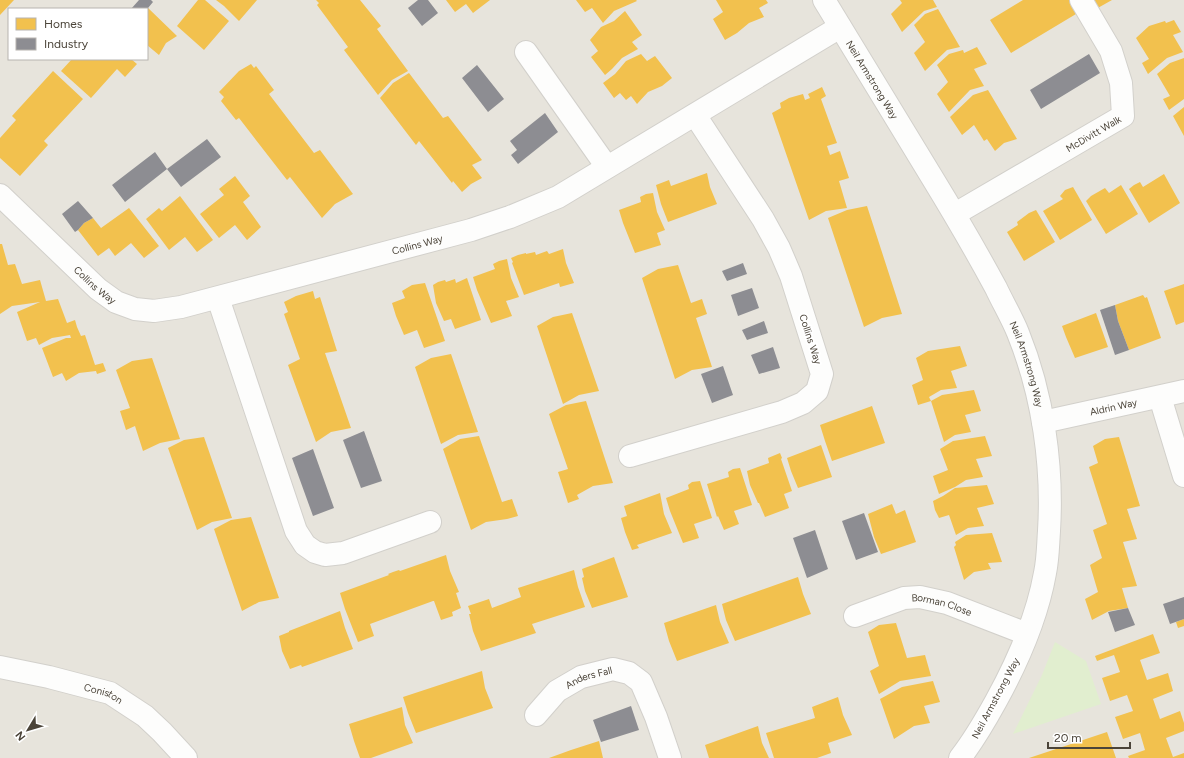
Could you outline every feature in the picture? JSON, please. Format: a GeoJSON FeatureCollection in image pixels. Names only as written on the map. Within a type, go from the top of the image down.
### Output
{"type":"FeatureCollection","features":[{"type":"Feature","properties":{"kind":"street","name":"Neil Armstrong Way"},"geometry":{"type":"LineString","coordinates":[[824,0],[955,214],[982,262],[1018,332],[1027,356],[1037,392],[1043,422],[1050,503],[1046,571],[1027,634],[1007,680],[989,713],[960,758]]}},
{"type":"Feature","properties":{"kind":"street","name":"McDivitt Walk"},"geometry":{"type":"LineString","coordinates":[[955,214],[1123,116],[1121,83],[1111,51],[1081,0]]}},
{"type":"Feature","properties":{"kind":"street","name":"Collins Way"},"geometry":{"type":"LineString","coordinates":[[0,195],[98,289],[116,302],[135,309],[154,311],[181,307],[471,230],[510,217],[558,197],[840,27]]}},
{"type":"Feature","properties":{"kind":"street"},"geometry":{"type":"LineString","coordinates":[[526,52],[608,167]]}},
{"type":"Feature","properties":{"kind":"street","name":"Collins Way"},"geometry":{"type":"LineString","coordinates":[[630,456],[782,412],[803,402],[817,391],[822,374],[791,276],[778,248],[763,219],[695,115]]}},
{"type":"Feature","properties":{"kind":"street"},"geometry":{"type":"LineString","coordinates":[[218,298],[296,531],[305,545],[315,552],[326,555],[343,553],[430,522]]}},
{"type":"Feature","properties":{"kind":"street","name":"Aldrin Way"},"geometry":{"type":"LineString","coordinates":[[1043,422],[1160,398],[1184,391]]}},
{"type":"Feature","properties":{"kind":"street"},"geometry":{"type":"LineString","coordinates":[[1160,398],[1184,476]]}},
{"type":"Feature","properties":{"kind":"street","name":"Borman Close"},"geometry":{"type":"LineString","coordinates":[[855,616],[904,598],[920,598],[947,603],[1027,634]]}},
{"type":"Feature","properties":{"kind":"street","name":"Coniston"},"geometry":{"type":"LineString","coordinates":[[0,667],[49,677],[110,693],[145,716],[186,758]]}},
{"type":"Feature","properties":{"kind":"street","name":"Anders Fall"},"geometry":{"type":"LineString","coordinates":[[536,715],[557,691],[581,677],[613,669],[629,673],[641,682],[656,717],[670,758]]}},
{"type":"Feature","properties":{"kind":"shaded area"},"geometry":{"type":"Polygon","coordinates":[[[0,0],[1184,0],[1184,758],[0,758],[0,0]]]}},
{"type":"Feature","properties":{"kind":"green space"},"geometry":{"type":"Polygon","coordinates":[[[1055,642],[1086,661],[1101,704],[1013,734],[1042,675],[1055,642]]]}},
{"type":"Feature","properties":{"kind":"building: Homes"},"geometry":{"type":"Polygon","coordinates":[[[0,0],[14,0],[0,15],[0,0]]]}},
{"type":"Feature","properties":{"kind":"building: Homes"},"geometry":{"type":"Polygon","coordinates":[[[198,0],[205,0],[229,21],[204,50],[177,26],[198,0]]]}},
{"type":"Feature","properties":{"kind":"building: Homes"},"geometry":{"type":"Polygon","coordinates":[[[216,0],[257,0],[239,21],[216,0]]]}},
{"type":"Feature","properties":{"kind":"building: Homes"},"geometry":{"type":"Polygon","coordinates":[[[316,0],[360,0],[381,26],[377,29],[408,71],[392,80],[378,95],[344,50],[348,47],[317,5],[319,3],[316,0]]]}},
{"type":"Feature","properties":{"kind":"building: Homes"},"geometry":{"type":"Polygon","coordinates":[[[446,0],[490,0],[473,13],[466,4],[455,12],[446,0]]]}},
{"type":"Feature","properties":{"kind":"building: Homes"},"geometry":{"type":"Polygon","coordinates":[[[576,0],[637,1],[614,11],[603,23],[592,8],[585,12],[576,0]]]}},
{"type":"Feature","properties":{"kind":"building: Homes"},"geometry":{"type":"Polygon","coordinates":[[[716,0],[766,0],[768,3],[759,8],[764,17],[749,23],[737,33],[725,40],[713,19],[723,12],[716,0]]]}},
{"type":"Feature","properties":{"kind":"building: Homes"},"geometry":{"type":"Polygon","coordinates":[[[900,0],[933,0],[937,7],[924,11],[902,32],[891,14],[902,3],[900,0]]]}},
{"type":"Feature","properties":{"kind":"building: Homes"},"geometry":{"type":"Polygon","coordinates":[[[1023,0],[1074,0],[1081,11],[1011,53],[990,20],[1023,0]]]}},
{"type":"Feature","properties":{"kind":"building: Homes"},"geometry":{"type":"Polygon","coordinates":[[[1091,0],[1112,0],[1096,9],[1091,0]]]}},
{"type":"Feature","properties":{"kind":"building: Homes"},"geometry":{"type":"Polygon","coordinates":[[[147,8],[177,36],[166,43],[159,55],[148,46],[147,8]]]}},
{"type":"Feature","properties":{"kind":"building: Homes"},"geometry":{"type":"Polygon","coordinates":[[[938,9],[960,47],[947,50],[925,71],[914,53],[925,42],[914,25],[925,14],[938,9]]]}},
{"type":"Feature","properties":{"kind":"building: Homes"},"geometry":{"type":"Polygon","coordinates":[[[625,11],[642,35],[632,42],[638,49],[622,58],[605,75],[591,57],[598,51],[590,40],[601,27],[614,21],[625,11]]]}},
{"type":"Feature","properties":{"kind":"building: Homes"},"geometry":{"type":"Polygon","coordinates":[[[1174,20],[1181,32],[1173,35],[1183,52],[1167,58],[1148,74],[1142,63],[1149,59],[1136,38],[1149,26],[1174,20]]]}},
{"type":"Feature","properties":{"kind":"building: Homes"},"geometry":{"type":"Polygon","coordinates":[[[977,47],[987,64],[974,69],[984,86],[970,90],[949,112],[937,94],[948,82],[937,65],[949,54],[963,50],[964,53],[977,47]]]}},
{"type":"Feature","properties":{"kind":"building: Homes"},"geometry":{"type":"Polygon","coordinates":[[[641,54],[647,61],[655,56],[672,78],[662,86],[648,92],[637,104],[631,96],[626,100],[620,93],[614,98],[603,83],[615,74],[626,61],[641,54]]]}},
{"type":"Feature","properties":{"kind":"building: Homes"},"geometry":{"type":"Polygon","coordinates":[[[1184,58],[1184,99],[1169,110],[1163,99],[1170,96],[1157,74],[1170,63],[1184,58]]]}},
{"type":"Feature","properties":{"kind":"building: Homes"},"geometry":{"type":"Polygon","coordinates":[[[71,60],[132,60],[137,64],[125,77],[117,69],[91,98],[61,71],[71,60]]]}},
{"type":"Feature","properties":{"kind":"building: Homes"},"geometry":{"type":"Polygon","coordinates":[[[251,64],[254,68],[256,66],[274,90],[269,94],[314,153],[320,150],[353,194],[335,204],[322,218],[290,177],[287,180],[239,118],[236,120],[221,101],[224,97],[219,92],[239,71],[251,64]]]}},
{"type":"Feature","properties":{"kind":"building: Homes"},"geometry":{"type":"Polygon","coordinates":[[[53,71],[83,99],[44,141],[48,145],[20,176],[0,158],[0,138],[16,120],[12,116],[53,71]]]}},
{"type":"Feature","properties":{"kind":"building: Homes"},"geometry":{"type":"Polygon","coordinates":[[[409,73],[443,118],[448,116],[482,160],[472,165],[482,178],[471,184],[462,192],[453,181],[452,183],[419,141],[416,145],[380,98],[393,83],[409,73]]]}},
{"type":"Feature","properties":{"kind":"building: Homes"},"geometry":{"type":"Polygon","coordinates":[[[822,87],[826,96],[821,99],[837,143],[827,146],[830,155],[840,151],[849,178],[839,181],[847,208],[826,211],[809,220],[772,113],[781,108],[780,103],[789,98],[803,94],[805,100],[810,98],[808,94],[822,87]]]}},
{"type":"Feature","properties":{"kind":"building: Homes"},"geometry":{"type":"Polygon","coordinates":[[[988,90],[1017,139],[1004,143],[995,151],[987,139],[984,141],[974,125],[962,135],[950,117],[973,95],[988,90]]]}},
{"type":"Feature","properties":{"kind":"building: Homes"},"geometry":{"type":"Polygon","coordinates":[[[1184,107],[1184,136],[1173,116],[1184,107]]]}},
{"type":"Feature","properties":{"kind":"building: Homes"},"geometry":{"type":"Polygon","coordinates":[[[707,173],[710,187],[717,204],[668,222],[656,185],[669,180],[671,186],[707,173]]]}},
{"type":"Feature","properties":{"kind":"building: Homes"},"geometry":{"type":"Polygon","coordinates":[[[1164,174],[1180,203],[1149,223],[1129,189],[1140,182],[1143,187],[1164,174]]]}},
{"type":"Feature","properties":{"kind":"building: Homes"},"geometry":{"type":"Polygon","coordinates":[[[235,176],[250,196],[243,202],[261,227],[247,240],[235,225],[219,238],[200,214],[224,195],[219,189],[235,176]]]}},
{"type":"Feature","properties":{"kind":"building: Homes"},"geometry":{"type":"Polygon","coordinates":[[[1121,185],[1138,214],[1106,234],[1086,201],[1091,196],[1105,188],[1109,193],[1121,185]]]}},
{"type":"Feature","properties":{"kind":"building: Homes"},"geometry":{"type":"Polygon","coordinates":[[[1073,187],[1092,220],[1060,240],[1043,211],[1063,199],[1060,196],[1065,190],[1073,187]]]}},
{"type":"Feature","properties":{"kind":"building: Homes"},"geometry":{"type":"Polygon","coordinates":[[[653,193],[657,212],[665,230],[657,233],[661,245],[635,253],[619,210],[641,202],[640,197],[653,193]]]}},
{"type":"Feature","properties":{"kind":"building: Homes"},"geometry":{"type":"Polygon","coordinates":[[[180,196],[213,240],[197,252],[185,237],[169,250],[146,219],[159,208],[162,211],[180,196]]]}},
{"type":"Feature","properties":{"kind":"building: Homes"},"geometry":{"type":"Polygon","coordinates":[[[867,206],[902,314],[882,318],[864,327],[828,218],[847,210],[867,206]]]}},
{"type":"Feature","properties":{"kind":"building: Homes"},"geometry":{"type":"Polygon","coordinates":[[[129,208],[159,246],[144,258],[131,243],[115,256],[109,248],[98,256],[78,230],[84,223],[93,218],[101,228],[129,208]]]}},
{"type":"Feature","properties":{"kind":"building: Homes"},"geometry":{"type":"Polygon","coordinates":[[[1036,210],[1055,242],[1024,261],[1007,232],[1018,225],[1017,222],[1029,213],[1036,210]]]}},
{"type":"Feature","properties":{"kind":"building: Homes"},"geometry":{"type":"Polygon","coordinates":[[[0,244],[2,244],[8,265],[15,264],[22,284],[40,280],[46,301],[58,299],[67,323],[75,320],[81,336],[85,335],[95,365],[103,363],[106,371],[97,374],[96,371],[79,373],[66,381],[62,373],[53,377],[42,348],[66,338],[71,338],[70,335],[52,338],[39,345],[36,338],[27,341],[17,312],[40,302],[12,306],[0,314],[0,244]]]}},
{"type":"Feature","properties":{"kind":"building: Homes"},"geometry":{"type":"Polygon","coordinates":[[[563,249],[566,263],[574,283],[560,287],[559,283],[524,295],[511,258],[526,253],[535,252],[536,255],[547,251],[549,254],[563,249]]]}},
{"type":"Feature","properties":{"kind":"building: Homes"},"geometry":{"type":"Polygon","coordinates":[[[507,259],[511,278],[519,297],[506,301],[512,316],[491,323],[473,277],[495,269],[493,264],[507,259]]]}},
{"type":"Feature","properties":{"kind":"building: Homes"},"geometry":{"type":"Polygon","coordinates":[[[678,265],[691,303],[702,299],[707,314],[696,318],[712,367],[692,370],[675,379],[642,278],[658,269],[678,265]]]}},
{"type":"Feature","properties":{"kind":"building: Homes"},"geometry":{"type":"Polygon","coordinates":[[[467,278],[481,320],[455,329],[451,319],[444,321],[436,303],[433,285],[445,280],[446,282],[455,279],[456,283],[467,278]]]}},
{"type":"Feature","properties":{"kind":"building: Homes"},"geometry":{"type":"Polygon","coordinates":[[[425,283],[445,341],[424,348],[417,330],[404,335],[392,303],[405,298],[402,291],[412,285],[425,283]]]}},
{"type":"Feature","properties":{"kind":"building: Homes"},"geometry":{"type":"Polygon","coordinates":[[[1184,284],[1184,322],[1176,325],[1164,291],[1184,284]]]}},
{"type":"Feature","properties":{"kind":"building: Homes"},"geometry":{"type":"Polygon","coordinates":[[[313,291],[315,299],[320,297],[337,351],[325,353],[351,428],[331,432],[316,442],[288,365],[300,359],[284,314],[288,312],[284,302],[296,296],[313,291]]]}},
{"type":"Feature","properties":{"kind":"building: Homes"},"geometry":{"type":"Polygon","coordinates":[[[1143,295],[1145,298],[1147,297],[1161,338],[1129,350],[1118,321],[1115,305],[1143,295]]]}},
{"type":"Feature","properties":{"kind":"building: Homes"},"geometry":{"type":"Polygon","coordinates":[[[572,313],[599,391],[579,395],[563,404],[537,326],[553,317],[572,313]]]}},
{"type":"Feature","properties":{"kind":"building: Homes"},"geometry":{"type":"Polygon","coordinates":[[[1096,313],[1108,347],[1075,358],[1062,326],[1096,313]]]}},
{"type":"Feature","properties":{"kind":"building: Homes"},"geometry":{"type":"Polygon","coordinates":[[[960,346],[967,366],[951,371],[957,388],[941,390],[929,397],[931,401],[918,405],[912,385],[923,380],[916,358],[928,351],[960,346]]]}},
{"type":"Feature","properties":{"kind":"building: Homes"},"geometry":{"type":"Polygon","coordinates":[[[451,354],[478,432],[458,435],[441,444],[415,367],[431,358],[451,354]]]}},
{"type":"Feature","properties":{"kind":"building: Homes"},"geometry":{"type":"Polygon","coordinates":[[[152,358],[180,439],[160,443],[143,451],[135,426],[126,430],[120,411],[130,408],[116,370],[132,361],[152,358]]]}},
{"type":"Feature","properties":{"kind":"building: Homes"},"geometry":{"type":"Polygon","coordinates":[[[974,390],[981,411],[965,415],[971,432],[955,435],[944,442],[931,401],[942,395],[974,390]]]}},
{"type":"Feature","properties":{"kind":"building: Homes"},"geometry":{"type":"Polygon","coordinates":[[[586,401],[613,483],[593,486],[577,495],[579,499],[568,503],[558,472],[568,469],[549,414],[566,405],[586,401]]]}},
{"type":"Feature","properties":{"kind":"building: Homes"},"geometry":{"type":"Polygon","coordinates":[[[872,406],[885,443],[832,461],[820,425],[872,406]]]}},
{"type":"Feature","properties":{"kind":"building: Homes"},"geometry":{"type":"Polygon","coordinates":[[[479,436],[502,502],[512,499],[518,516],[486,522],[471,530],[443,449],[460,439],[479,436]]]}},
{"type":"Feature","properties":{"kind":"building: Homes"},"geometry":{"type":"Polygon","coordinates":[[[985,436],[992,456],[976,459],[983,477],[966,480],[939,494],[933,476],[948,470],[940,449],[953,441],[985,436]]]}},
{"type":"Feature","properties":{"kind":"building: Homes"},"geometry":{"type":"Polygon","coordinates":[[[204,437],[232,518],[212,522],[197,530],[168,448],[184,440],[204,437]]]}},
{"type":"Feature","properties":{"kind":"building: Homes"},"geometry":{"type":"Polygon","coordinates":[[[1119,437],[1140,506],[1127,509],[1137,539],[1123,542],[1137,586],[1122,588],[1128,608],[1109,611],[1092,620],[1085,599],[1098,592],[1090,565],[1102,558],[1093,530],[1107,524],[1089,467],[1098,463],[1093,446],[1105,439],[1119,437]]]}},
{"type":"Feature","properties":{"kind":"building: Homes"},"geometry":{"type":"Polygon","coordinates":[[[821,445],[832,477],[798,488],[787,458],[821,445]]]}},
{"type":"Feature","properties":{"kind":"building: Homes"},"geometry":{"type":"Polygon","coordinates":[[[780,453],[792,491],[784,494],[789,508],[765,517],[750,485],[747,471],[769,463],[768,458],[780,453]]]}},
{"type":"Feature","properties":{"kind":"building: Homes"},"geometry":{"type":"Polygon","coordinates":[[[740,468],[752,505],[734,511],[739,524],[724,530],[718,516],[717,517],[707,484],[729,477],[728,472],[733,469],[740,468]]]}},
{"type":"Feature","properties":{"kind":"building: Homes"},"geometry":{"type":"Polygon","coordinates":[[[700,481],[712,518],[694,524],[699,538],[683,543],[666,498],[689,489],[688,485],[692,482],[700,481]]]}},
{"type":"Feature","properties":{"kind":"building: Homes"},"geometry":{"type":"Polygon","coordinates":[[[987,485],[994,504],[977,508],[984,526],[968,528],[956,535],[949,515],[939,518],[933,501],[955,488],[987,485]]]}},
{"type":"Feature","properties":{"kind":"building: Homes"},"geometry":{"type":"Polygon","coordinates":[[[660,493],[664,514],[672,533],[637,545],[639,548],[632,550],[621,518],[627,516],[624,506],[660,493]]]}},
{"type":"Feature","properties":{"kind":"building: Homes"},"geometry":{"type":"Polygon","coordinates":[[[892,504],[896,514],[905,510],[916,542],[881,554],[874,537],[868,514],[892,504]]]}},
{"type":"Feature","properties":{"kind":"building: Homes"},"geometry":{"type":"Polygon","coordinates":[[[251,517],[279,598],[259,602],[242,611],[214,529],[231,520],[251,517]]]}},
{"type":"Feature","properties":{"kind":"building: Homes"},"geometry":{"type":"Polygon","coordinates":[[[992,533],[1002,562],[988,563],[991,569],[974,572],[964,580],[954,547],[956,545],[955,542],[966,535],[992,533]]]}},
{"type":"Feature","properties":{"kind":"building: Homes"},"geometry":{"type":"Polygon","coordinates":[[[446,555],[450,571],[459,592],[456,593],[461,608],[452,612],[453,616],[441,620],[433,601],[370,624],[374,636],[358,642],[340,593],[389,575],[388,574],[393,572],[446,555]]]}},
{"type":"Feature","properties":{"kind":"building: Homes"},"geometry":{"type":"Polygon","coordinates":[[[614,557],[628,597],[592,608],[585,591],[582,578],[584,577],[582,569],[614,557]]]}},
{"type":"Feature","properties":{"kind":"building: Homes"},"geometry":{"type":"Polygon","coordinates":[[[574,570],[585,607],[532,624],[536,633],[481,651],[473,631],[469,614],[471,614],[468,606],[489,599],[492,608],[521,597],[518,588],[574,570]]]}},
{"type":"Feature","properties":{"kind":"building: Homes"},"geometry":{"type":"Polygon","coordinates":[[[798,577],[811,614],[735,641],[726,620],[722,604],[798,577]]]}},
{"type":"Feature","properties":{"kind":"building: Homes"},"geometry":{"type":"Polygon","coordinates":[[[716,605],[720,622],[729,643],[677,661],[664,623],[716,605]]]}},
{"type":"Feature","properties":{"kind":"building: Homes"},"geometry":{"type":"Polygon","coordinates":[[[340,611],[353,649],[302,667],[301,665],[290,669],[282,651],[279,636],[340,611]]]}},
{"type":"Feature","properties":{"kind":"building: Homes"},"geometry":{"type":"Polygon","coordinates":[[[1184,619],[1184,626],[1178,628],[1176,622],[1184,619]]]}},
{"type":"Feature","properties":{"kind":"building: Homes"},"geometry":{"type":"Polygon","coordinates":[[[896,623],[907,658],[925,655],[931,676],[900,681],[879,694],[870,671],[879,666],[868,632],[879,625],[896,623]]]}},
{"type":"Feature","properties":{"kind":"building: Homes"},"geometry":{"type":"Polygon","coordinates":[[[1153,634],[1160,653],[1140,660],[1147,680],[1168,673],[1173,691],[1153,699],[1160,719],[1180,711],[1184,723],[1184,731],[1166,738],[1173,757],[1184,753],[1184,758],[1129,758],[1128,756],[1145,750],[1140,733],[1123,739],[1115,717],[1133,711],[1127,695],[1110,701],[1102,678],[1120,672],[1114,655],[1097,661],[1095,656],[1153,634]]]}},
{"type":"Feature","properties":{"kind":"building: Homes"},"geometry":{"type":"Polygon","coordinates":[[[482,671],[485,688],[493,708],[416,733],[403,697],[482,671]]]}},
{"type":"Feature","properties":{"kind":"building: Homes"},"geometry":{"type":"Polygon","coordinates":[[[933,681],[940,702],[924,706],[930,723],[914,726],[894,739],[880,699],[902,687],[933,681]]]}},
{"type":"Feature","properties":{"kind":"building: Homes"},"geometry":{"type":"Polygon","coordinates":[[[838,697],[843,715],[852,735],[828,743],[831,753],[817,758],[774,758],[766,733],[815,718],[812,707],[838,697]]]}},
{"type":"Feature","properties":{"kind":"building: Homes"},"geometry":{"type":"Polygon","coordinates":[[[402,707],[405,725],[413,743],[371,758],[360,758],[349,724],[402,707]]]}},
{"type":"Feature","properties":{"kind":"building: Homes"},"geometry":{"type":"Polygon","coordinates":[[[758,726],[762,743],[769,758],[709,758],[705,745],[758,726]]]}},
{"type":"Feature","properties":{"kind":"building: Homes"},"geometry":{"type":"Polygon","coordinates":[[[1107,732],[1116,758],[1029,758],[1107,732]]]}},
{"type":"Feature","properties":{"kind":"building: Homes"},"geometry":{"type":"Polygon","coordinates":[[[599,741],[603,758],[549,758],[571,750],[599,741]]]}},
{"type":"Feature","properties":{"kind":"building: Industry"},"geometry":{"type":"Polygon","coordinates":[[[139,0],[151,0],[153,2],[148,8],[132,8],[139,0]]]}},
{"type":"Feature","properties":{"kind":"building: Industry"},"geometry":{"type":"Polygon","coordinates":[[[418,0],[428,0],[438,13],[422,26],[408,8],[418,0]]]}},
{"type":"Feature","properties":{"kind":"building: Industry"},"geometry":{"type":"Polygon","coordinates":[[[1089,54],[1100,73],[1041,109],[1030,90],[1089,54]]]}},
{"type":"Feature","properties":{"kind":"building: Industry"},"geometry":{"type":"Polygon","coordinates":[[[477,65],[504,99],[488,112],[462,78],[477,65]]]}},
{"type":"Feature","properties":{"kind":"building: Industry"},"geometry":{"type":"Polygon","coordinates":[[[545,113],[558,132],[518,164],[511,155],[517,150],[510,141],[545,113]]]}},
{"type":"Feature","properties":{"kind":"building: Industry"},"geometry":{"type":"Polygon","coordinates":[[[207,139],[221,157],[181,187],[167,169],[207,139]]]}},
{"type":"Feature","properties":{"kind":"building: Industry"},"geometry":{"type":"Polygon","coordinates":[[[155,152],[167,169],[125,202],[112,185],[155,152]]]}},
{"type":"Feature","properties":{"kind":"building: Industry"},"geometry":{"type":"Polygon","coordinates":[[[78,201],[93,218],[84,223],[75,232],[62,214],[78,201]]]}},
{"type":"Feature","properties":{"kind":"building: Industry"},"geometry":{"type":"Polygon","coordinates":[[[743,263],[747,274],[727,281],[722,271],[743,263]]]}},
{"type":"Feature","properties":{"kind":"building: Industry"},"geometry":{"type":"Polygon","coordinates":[[[752,288],[759,308],[738,316],[731,295],[752,288]]]}},
{"type":"Feature","properties":{"kind":"building: Industry"},"geometry":{"type":"Polygon","coordinates":[[[1115,305],[1118,321],[1129,350],[1115,355],[1100,310],[1115,305]]]}},
{"type":"Feature","properties":{"kind":"building: Industry"},"geometry":{"type":"Polygon","coordinates":[[[764,321],[768,333],[747,340],[742,330],[764,321]]]}},
{"type":"Feature","properties":{"kind":"building: Industry"},"geometry":{"type":"Polygon","coordinates":[[[773,347],[780,368],[759,374],[751,355],[773,347]]]}},
{"type":"Feature","properties":{"kind":"building: Industry"},"geometry":{"type":"Polygon","coordinates":[[[723,366],[733,395],[712,403],[701,374],[723,366]]]}},
{"type":"Feature","properties":{"kind":"building: Industry"},"geometry":{"type":"Polygon","coordinates":[[[364,431],[382,481],[361,488],[343,440],[364,431]]]}},
{"type":"Feature","properties":{"kind":"building: Industry"},"geometry":{"type":"Polygon","coordinates":[[[313,449],[334,508],[313,516],[292,458],[313,449]]]}},
{"type":"Feature","properties":{"kind":"building: Industry"},"geometry":{"type":"Polygon","coordinates":[[[864,513],[878,552],[856,560],[842,521],[864,513]]]}},
{"type":"Feature","properties":{"kind":"building: Industry"},"geometry":{"type":"Polygon","coordinates":[[[815,530],[828,569],[807,578],[793,538],[815,530]]]}},
{"type":"Feature","properties":{"kind":"building: Industry"},"geometry":{"type":"Polygon","coordinates":[[[1184,597],[1184,619],[1170,624],[1163,604],[1184,597]]]}},
{"type":"Feature","properties":{"kind":"building: Industry"},"geometry":{"type":"Polygon","coordinates":[[[1128,608],[1135,625],[1115,632],[1108,612],[1128,608]]]}},
{"type":"Feature","properties":{"kind":"building: Industry"},"geometry":{"type":"Polygon","coordinates":[[[631,706],[639,730],[601,742],[593,720],[631,706]]]}}]}
